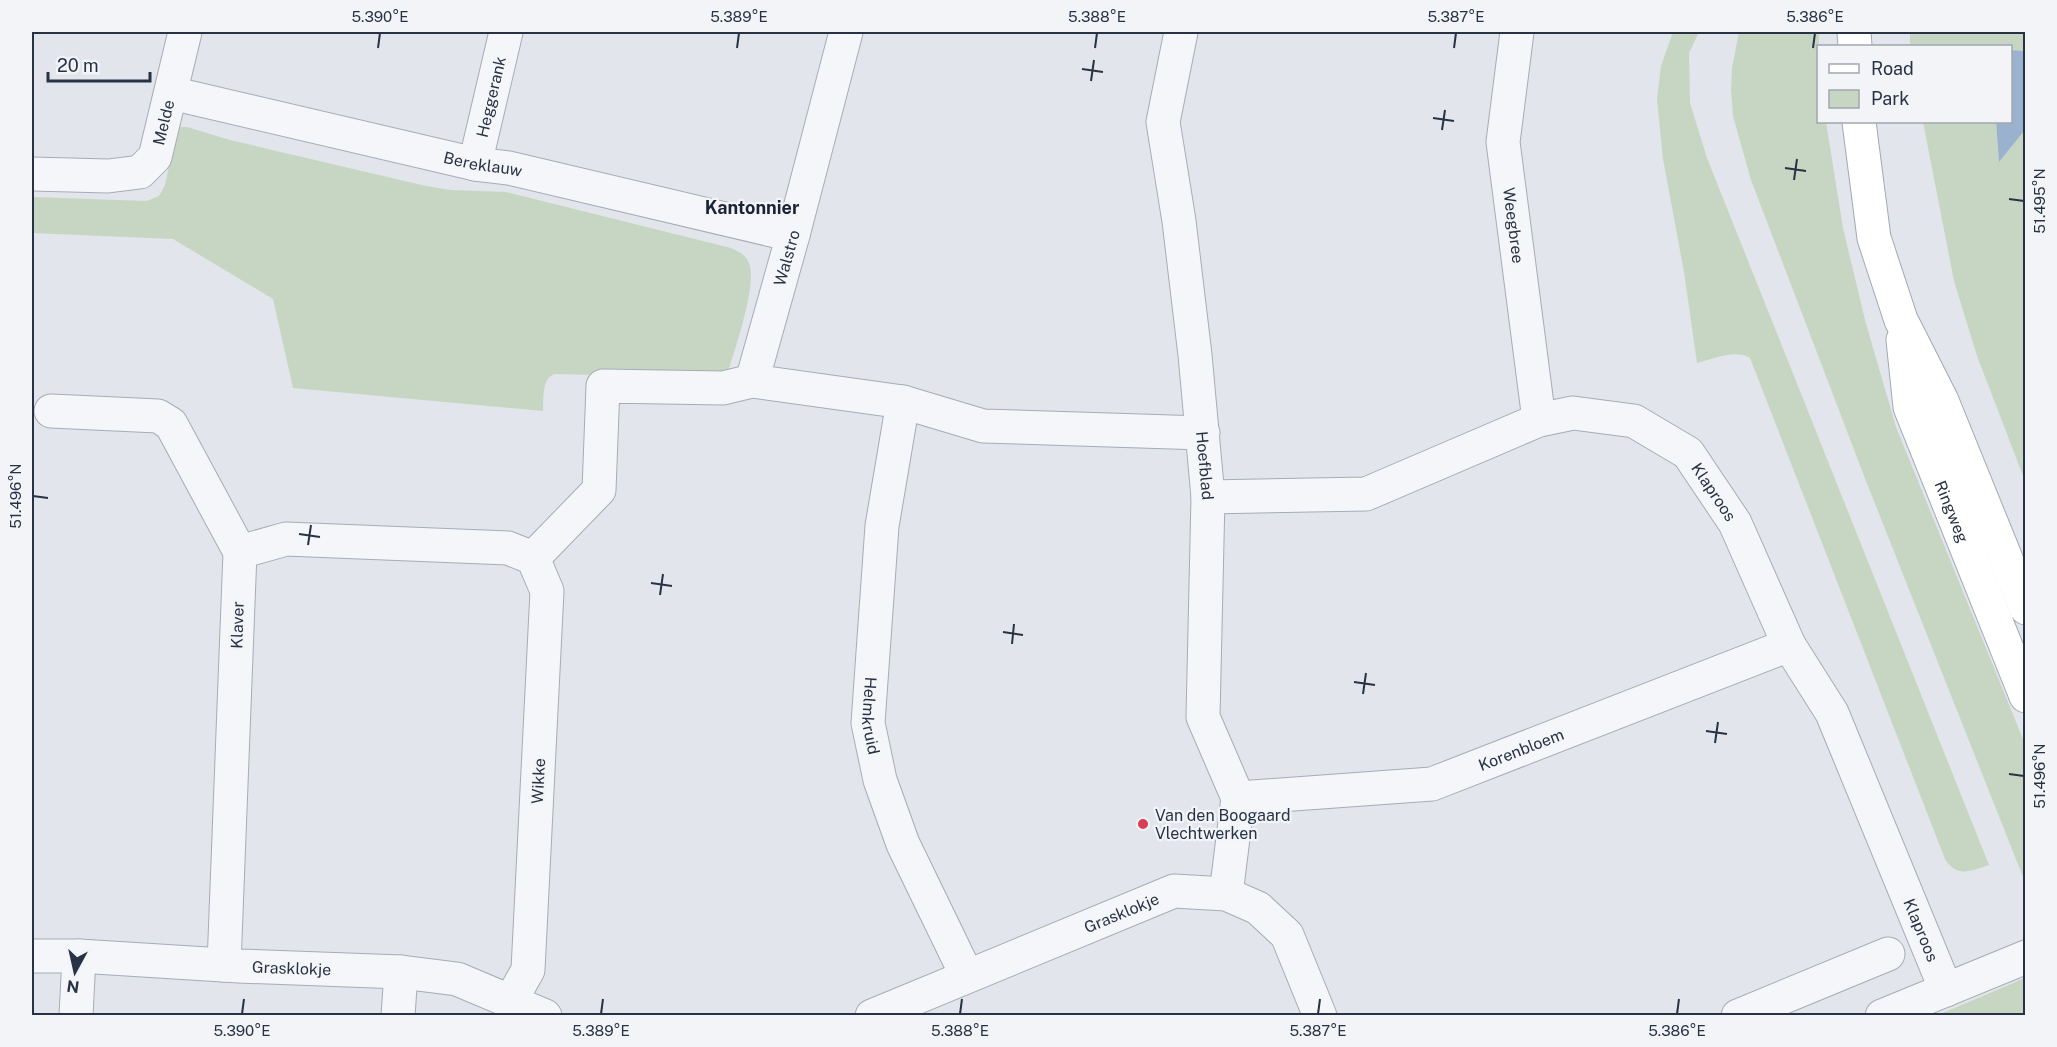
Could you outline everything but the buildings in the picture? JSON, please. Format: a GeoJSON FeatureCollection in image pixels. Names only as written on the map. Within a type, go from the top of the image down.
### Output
{"type":"FeatureCollection","features":[{"type":"Feature","properties":{"kind":"main road","name":"Ringweg"},"geometry":{"type":"LineString","coordinates":[[1859,123],[1874,238],[1901,320],[1941,401],[2025,608]]}},
{"type":"Feature","properties":{"kind":"main road","name":"Ringweg"},"geometry":{"type":"LineString","coordinates":[[1901,320],[1910,407],[2025,696]]}},
{"type":"Feature","properties":{"kind":"street","name":"Melde"},"geometry":{"type":"LineString","coordinates":[[32,174],[108,176],[140,172],[155,157],[185,32]]}},
{"type":"Feature","properties":{"kind":"street","name":"Heggerank"},"geometry":{"type":"LineString","coordinates":[[475,164],[506,32]]}},
{"type":"Feature","properties":{"kind":"street","name":"Walstro"},"geometry":{"type":"LineString","coordinates":[[752,381],[846,32]]}},
{"type":"Feature","properties":{"kind":"street","name":"Hoefblad"},"geometry":{"type":"LineString","coordinates":[[1180,32],[1163,122],[1179,220],[1208,497],[1203,717],[1238,798]]}},
{"type":"Feature","properties":{"kind":"street","name":"Weegbree"},"geometry":{"type":"LineString","coordinates":[[1517,32],[1503,142],[1539,420]]}},
{"type":"Feature","properties":{"kind":"street","name":"Bereklauw"},"geometry":{"type":"LineString","coordinates":[[171,93],[475,164],[509,168],[793,235]]}},
{"type":"Feature","properties":{"kind":"street"},"geometry":{"type":"LineString","coordinates":[[51,411],[158,416],[171,424],[240,552],[286,538],[508,548],[533,558],[599,490],[603,386],[723,388],[752,381],[903,402],[983,426],[1203,433]]}},
{"type":"Feature","properties":{"kind":"street","name":"Helmkruid"},"geometry":{"type":"LineString","coordinates":[[903,402],[882,526],[868,723],[880,780],[903,844],[967,976]]}},
{"type":"Feature","properties":{"kind":"street","name":"Klaproos"},"geometry":{"type":"LineString","coordinates":[[1208,497],[1366,494],[1539,420],[1573,413],[1634,421],[1688,453],[1735,523],[1789,645],[1832,713],[1946,990]]}},
{"type":"Feature","properties":{"kind":"street","name":"Klaver"},"geometry":{"type":"LineString","coordinates":[[224,965],[240,552]]}},
{"type":"Feature","properties":{"kind":"street","name":"Wikke"},"geometry":{"type":"LineString","coordinates":[[510,1002],[528,970],[535,840],[547,591],[533,558]]}},
{"type":"Feature","properties":{"kind":"street","name":"Korenbloem"},"geometry":{"type":"LineString","coordinates":[[1238,798],[1432,784],[1789,645]]}},
{"type":"Feature","properties":{"kind":"street"},"geometry":{"type":"LineString","coordinates":[[1226,894],[1238,798]]}},
{"type":"Feature","properties":{"kind":"street","name":"Grasklokje"},"geometry":{"type":"LineString","coordinates":[[872,1016],[1174,891],[1226,894],[1258,908],[1287,935],[1320,1016]]}},
{"type":"Feature","properties":{"kind":"street"},"geometry":{"type":"LineString","coordinates":[[1738,1016],[1790,1006],[1888,954]]}},
{"type":"Feature","properties":{"kind":"street","name":"Grasklokje"},"geometry":{"type":"LineString","coordinates":[[32,956],[79,956],[401,972],[457,979],[545,1016]]}},
{"type":"Feature","properties":{"kind":"street"},"geometry":{"type":"LineString","coordinates":[[76,1016],[79,956]]}},
{"type":"Feature","properties":{"kind":"street"},"geometry":{"type":"LineString","coordinates":[[1882,1016],[2025,957]]}},
{"type":"Feature","properties":{"kind":"street"},"geometry":{"type":"LineString","coordinates":[[398,1016],[401,972]]}},
{"type":"Feature","properties":{"kind":"green space"},"geometry":{"type":"Polygon","coordinates":[[[1673,32],[1699,32],[1689,53],[1690,103],[1707,158],[1989,865],[1970,871],[1959,871],[1945,859],[1750,358],[1737,354],[1697,363],[1684,272],[1663,159],[1657,99],[1661,66],[1673,32]]]}},
{"type":"Feature","properties":{"kind":"green space"},"geometry":{"type":"Polygon","coordinates":[[[1739,32],[1819,32],[1817,123],[1826,123],[1843,228],[1865,320],[1896,427],[2025,744],[2025,882],[1866,481],[1751,180],[1733,116],[1732,68],[1739,32]]]}},
{"type":"Feature","properties":{"kind":"green space"},"geometry":{"type":"Polygon","coordinates":[[[1910,32],[2025,32],[2025,51],[2012,50],[2012,45],[1910,45],[1910,32]]]}},
{"type":"Feature","properties":{"kind":"green space"},"geometry":{"type":"Polygon","coordinates":[[[1923,123],[1996,123],[1999,162],[2025,130],[2025,481],[1977,356],[1954,281],[1923,123]]]}},
{"type":"Feature","properties":{"kind":"green space"},"geometry":{"type":"Polygon","coordinates":[[[177,127],[187,127],[230,140],[426,186],[451,190],[506,192],[731,248],[746,257],[751,273],[744,318],[727,375],[713,378],[555,374],[545,384],[543,411],[293,388],[273,299],[173,239],[32,233],[32,197],[147,201],[159,196],[165,185],[177,127]]]}},
{"type":"Feature","properties":{"kind":"green space"},"geometry":{"type":"Polygon","coordinates":[[[2025,978],[2025,1015],[1938,1015],[2025,978]]]}},
{"type":"Feature","properties":{"kind":"water"},"geometry":{"type":"Polygon","coordinates":[[[2012,50],[2025,51],[2025,130],[1999,162],[1996,123],[2012,123],[2012,50]]]}},
{"type":"Feature","properties":{"kind":"place","name":"Van den Boogaard Vlechtwerken"},"geometry":{"type":"Point","coordinates":[1143,824]}},
{"type":"Feature","properties":{"kind":"district","name":"Kantonnier"},"geometry":{"type":"Point","coordinates":[752,208]}}]}
